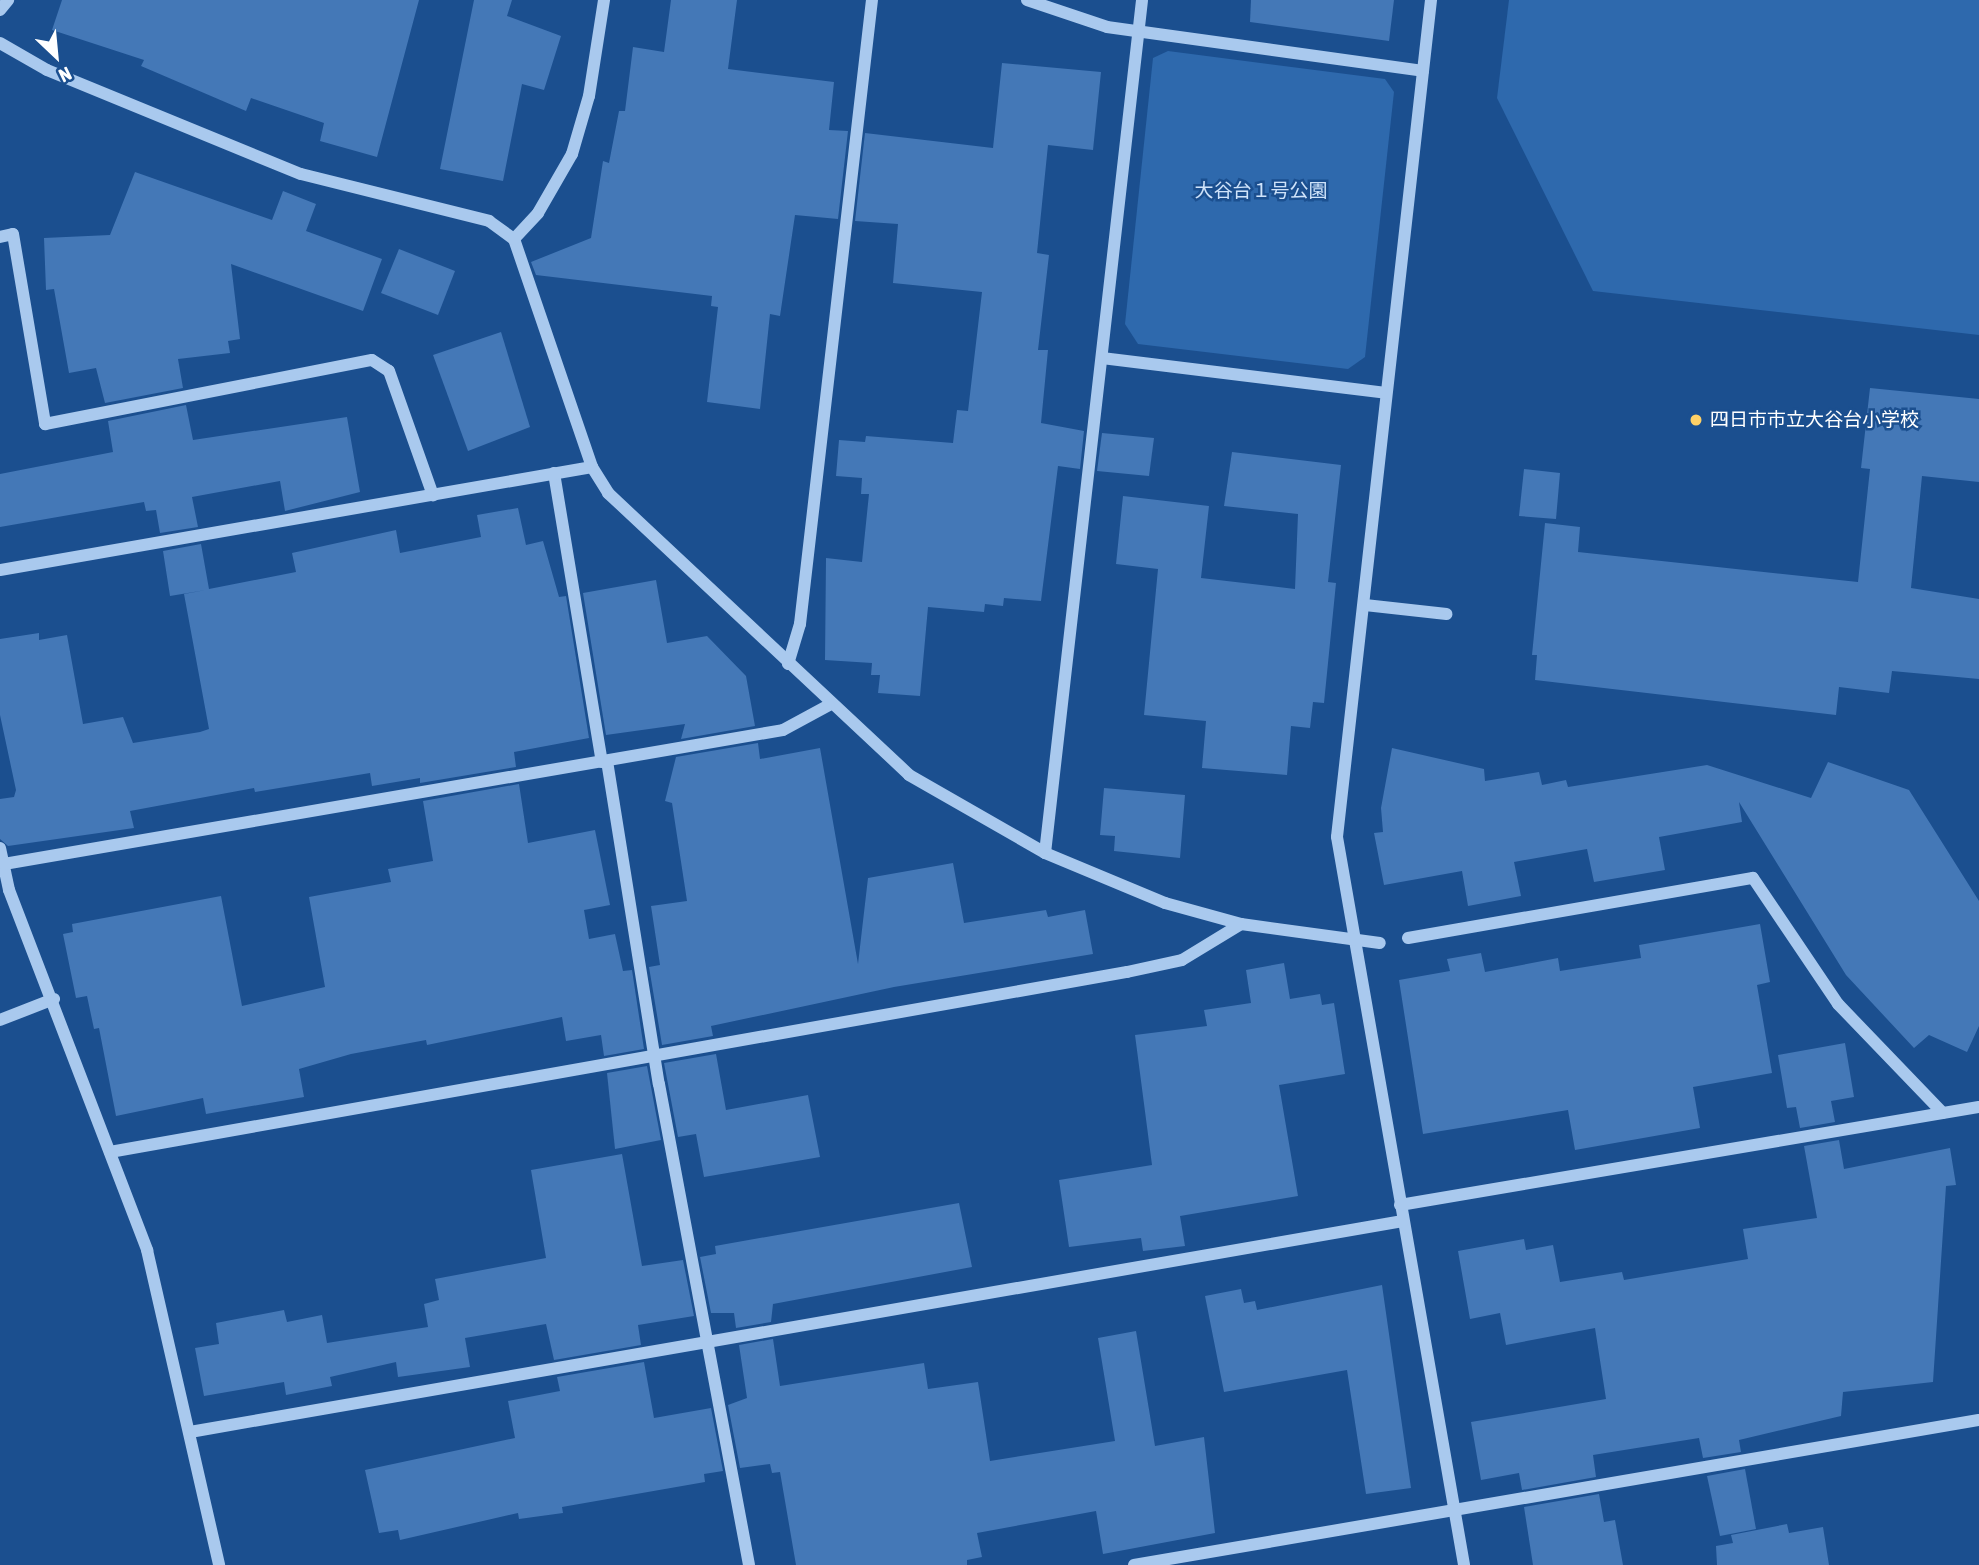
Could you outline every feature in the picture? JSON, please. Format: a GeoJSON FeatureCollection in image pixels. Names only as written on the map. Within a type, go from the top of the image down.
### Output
{"type":"FeatureCollection","features":[{"type":"Feature","properties":{"kind":"street"},"geometry":{"type":"LineString","coordinates":[[0,10],[8,0]]}},
{"type":"Feature","properties":{"kind":"street"},"geometry":{"type":"LineString","coordinates":[[513,239],[538,213],[572,154],[589,96],[604,0]]}},
{"type":"Feature","properties":{"kind":"street"},"geometry":{"type":"LineString","coordinates":[[788,664],[800,624],[873,0]]}},
{"type":"Feature","properties":{"kind":"street"},"geometry":{"type":"LineString","coordinates":[[1027,0],[1138,32],[1423,71]]}},
{"type":"Feature","properties":{"kind":"street"},"geometry":{"type":"LineString","coordinates":[[1045,853],[1142,0]]}},
{"type":"Feature","properties":{"kind":"street"},"geometry":{"type":"LineString","coordinates":[[1431,0],[1337,837],[1353,943],[1464,1565]]}},
{"type":"Feature","properties":{"kind":"street"},"geometry":{"type":"LineString","coordinates":[[0,43],[143,112],[301,174],[466,212],[513,239],[592,467],[608,493],[829,705],[909,775],[1045,853],[1165,903],[1241,923],[1353,943],[1380,943]]}},
{"type":"Feature","properties":{"kind":"street"},"geometry":{"type":"LineString","coordinates":[[0,237],[13,234],[45,424],[372,360],[389,371],[433,495]]}},
{"type":"Feature","properties":{"kind":"street"},"geometry":{"type":"LineString","coordinates":[[1102,358],[1386,393]]}},
{"type":"Feature","properties":{"kind":"street"},"geometry":{"type":"LineString","coordinates":[[0,570],[592,467]]}},
{"type":"Feature","properties":{"kind":"street"},"geometry":{"type":"LineString","coordinates":[[554,473],[749,1565]]}},
{"type":"Feature","properties":{"kind":"street"},"geometry":{"type":"LineString","coordinates":[[1364,605],[1447,614]]}},
{"type":"Feature","properties":{"kind":"street"},"geometry":{"type":"LineString","coordinates":[[4,864],[783,730],[829,705]]}},
{"type":"Feature","properties":{"kind":"street"},"geometry":{"type":"LineString","coordinates":[[0,848],[160,1296],[219,1565]]}},
{"type":"Feature","properties":{"kind":"street"},"geometry":{"type":"LineString","coordinates":[[1408,938],[1753,878],[1838,1004],[1943,1113]]}},
{"type":"Feature","properties":{"kind":"street"},"geometry":{"type":"LineString","coordinates":[[110,1152],[1127,972],[1182,960],[1241,923]]}},
{"type":"Feature","properties":{"kind":"street"},"geometry":{"type":"LineString","coordinates":[[0,1020],[54,999]]}},
{"type":"Feature","properties":{"kind":"street"},"geometry":{"type":"LineString","coordinates":[[1399,1205],[1979,1107]]}},
{"type":"Feature","properties":{"kind":"street"},"geometry":{"type":"LineString","coordinates":[[190,1432],[1403,1221]]}},
{"type":"Feature","properties":{"kind":"street"},"geometry":{"type":"LineString","coordinates":[[1134,1565],[1979,1420]]}},
{"type":"Feature","properties":{"kind":"green space"},"geometry":{"type":"Polygon","coordinates":[[[1509,0],[1979,0],[1979,335],[1593,291],[1497,98],[1509,0]]]}},
{"type":"Feature","properties":{"kind":"green space","name":"大谷台１号公園"},"geometry":{"type":"Polygon","coordinates":[[[1168,51],[1385,79],[1394,92],[1365,357],[1348,369],[1138,344],[1125,324],[1153,58],[1168,51]]]}},
{"type":"Feature","properties":{"kind":"building"},"geometry":{"type":"Polygon","coordinates":[[[62,0],[419,0],[377,157],[320,141],[324,123],[251,98],[246,111],[141,66],[144,60],[52,30],[62,0]]]}},
{"type":"Feature","properties":{"kind":"building"},"geometry":{"type":"Polygon","coordinates":[[[474,0],[512,0],[507,16],[561,36],[544,90],[522,84],[503,181],[440,169],[474,0]]]}},
{"type":"Feature","properties":{"kind":"building"},"geometry":{"type":"Polygon","coordinates":[[[671,0],[737,0],[728,69],[834,82],[829,130],[848,131],[838,219],[795,215],[780,316],[770,314],[760,409],[707,402],[718,307],[711,306],[712,296],[536,275],[531,262],[591,238],[603,161],[609,163],[619,111],[625,111],[633,47],[664,52],[671,0]]]}},
{"type":"Feature","properties":{"kind":"building"},"geometry":{"type":"Polygon","coordinates":[[[1251,0],[1394,0],[1389,41],[1250,22],[1251,0]]]}},
{"type":"Feature","properties":{"kind":"building"},"geometry":{"type":"Polygon","coordinates":[[[1002,63],[1101,72],[1093,150],[1048,145],[1037,253],[1049,255],[1038,350],[1048,350],[1041,423],[1084,431],[1080,469],[1058,466],[1041,601],[1004,598],[1003,606],[985,604],[984,612],[928,607],[920,696],[878,693],[880,675],[871,675],[872,663],[825,660],[826,558],[862,562],[869,494],[861,494],[862,478],[836,476],[839,440],[865,442],[866,436],[953,443],[957,410],[968,411],[982,292],[893,283],[898,224],[855,221],[865,133],[993,148],[1002,63]]]}},
{"type":"Feature","properties":{"kind":"building"},"geometry":{"type":"Polygon","coordinates":[[[135,172],[272,220],[283,191],[316,204],[306,231],[382,259],[363,311],[231,264],[240,339],[228,341],[230,353],[178,359],[183,388],[105,403],[96,368],[69,373],[54,289],[46,290],[44,238],[110,235],[135,172]]]}},
{"type":"Feature","properties":{"kind":"building"},"geometry":{"type":"Polygon","coordinates":[[[399,249],[455,271],[438,315],[381,293],[399,249]]]}},
{"type":"Feature","properties":{"kind":"building"},"geometry":{"type":"Polygon","coordinates":[[[501,332],[530,427],[468,451],[433,355],[501,332]]]}},
{"type":"Feature","properties":{"kind":"building"},"geometry":{"type":"Polygon","coordinates":[[[1870,388],[1979,399],[1979,482],[1922,476],[1911,588],[1979,599],[1979,679],[1892,671],[1889,693],[1839,687],[1836,715],[1535,680],[1537,655],[1532,655],[1545,523],[1580,527],[1578,552],[1858,582],[1870,469],[1861,468],[1870,388]]]}},
{"type":"Feature","properties":{"kind":"building"},"geometry":{"type":"Polygon","coordinates":[[[186,405],[193,440],[347,417],[360,492],[285,511],[280,481],[192,497],[198,527],[160,533],[156,510],[146,511],[144,502],[0,527],[0,474],[113,452],[108,421],[186,405]]]}},
{"type":"Feature","properties":{"kind":"building"},"geometry":{"type":"Polygon","coordinates":[[[1102,433],[1154,438],[1149,476],[1097,471],[1102,433]]]}},
{"type":"Feature","properties":{"kind":"building"},"geometry":{"type":"Polygon","coordinates":[[[1232,452],[1341,465],[1328,582],[1336,583],[1324,703],[1313,702],[1310,728],[1291,726],[1287,775],[1202,768],[1206,721],[1144,715],[1158,569],[1116,564],[1123,496],[1209,506],[1201,578],[1295,589],[1298,514],[1224,506],[1232,452]]]}},
{"type":"Feature","properties":{"kind":"building"},"geometry":{"type":"Polygon","coordinates":[[[1524,469],[1560,473],[1556,519],[1519,516],[1524,469]]]}},
{"type":"Feature","properties":{"kind":"building"},"geometry":{"type":"Polygon","coordinates":[[[518,508],[526,545],[543,541],[559,597],[566,596],[589,738],[514,752],[516,767],[420,783],[420,778],[372,786],[370,773],[255,792],[254,788],[130,811],[134,828],[8,846],[0,839],[0,799],[14,797],[16,790],[0,715],[0,639],[39,633],[39,640],[67,635],[83,724],[123,717],[133,743],[200,732],[209,729],[184,594],[206,590],[170,596],[163,551],[201,544],[209,589],[296,572],[292,553],[396,530],[400,553],[481,537],[477,515],[518,508]]]}},
{"type":"Feature","properties":{"kind":"building"},"geometry":{"type":"Polygon","coordinates":[[[656,580],[667,643],[707,636],[746,676],[755,726],[681,739],[685,724],[606,735],[583,593],[656,580]]]}},
{"type":"Feature","properties":{"kind":"building"},"geometry":{"type":"Polygon","coordinates":[[[758,743],[760,759],[820,748],[858,964],[868,878],[953,863],[964,923],[1046,910],[1048,917],[1085,910],[1093,954],[894,987],[711,1026],[713,1036],[662,1045],[649,967],[660,965],[651,906],[687,901],[672,803],[665,801],[676,757],[758,743]]]}},
{"type":"Feature","properties":{"kind":"building"},"geometry":{"type":"Polygon","coordinates":[[[1392,748],[1484,769],[1485,781],[1539,772],[1542,785],[1566,780],[1568,787],[1707,765],[1811,798],[1828,762],[1909,790],[1979,901],[1979,1026],[1967,1052],[1929,1035],[1914,1048],[1846,975],[1739,802],[1742,822],[1659,837],[1665,870],[1594,882],[1587,849],[1514,862],[1521,896],[1468,906],[1462,871],[1384,885],[1374,833],[1383,832],[1381,808],[1392,748]]]}},
{"type":"Feature","properties":{"kind":"building"},"geometry":{"type":"Polygon","coordinates":[[[519,784],[528,843],[595,830],[610,905],[584,910],[589,939],[615,934],[623,971],[632,970],[644,1049],[604,1056],[601,1035],[566,1041],[562,1017],[427,1045],[426,1040],[351,1054],[299,1069],[304,1097],[206,1114],[203,1098],[116,1116],[99,1028],[94,1029],[87,996],[76,998],[63,934],[73,932],[72,924],[221,896],[242,1006],[325,987],[309,897],[391,882],[388,869],[433,861],[423,801],[519,784]]]}},
{"type":"Feature","properties":{"kind":"building"},"geometry":{"type":"Polygon","coordinates":[[[1104,788],[1185,795],[1180,858],[1114,851],[1115,836],[1100,835],[1104,788]]]}},
{"type":"Feature","properties":{"kind":"building"},"geometry":{"type":"Polygon","coordinates":[[[1760,924],[1770,982],[1757,985],[1772,1073],[1693,1087],[1700,1128],[1575,1150],[1568,1110],[1423,1134],[1399,980],[1450,971],[1447,959],[1481,953],[1485,972],[1558,958],[1560,971],[1641,958],[1639,945],[1760,924]]]}},
{"type":"Feature","properties":{"kind":"building"},"geometry":{"type":"Polygon","coordinates":[[[1284,963],[1290,999],[1320,994],[1322,1005],[1334,1003],[1345,1074],[1279,1085],[1298,1196],[1180,1216],[1185,1246],[1143,1251],[1141,1238],[1069,1247],[1059,1180],[1152,1165],[1135,1035],[1207,1026],[1204,1010],[1251,1003],[1246,970],[1284,963]]]}},
{"type":"Feature","properties":{"kind":"building"},"geometry":{"type":"Polygon","coordinates":[[[1845,1043],[1854,1097],[1831,1101],[1835,1122],[1800,1128],[1796,1107],[1787,1108],[1778,1055],[1845,1043]]]}},
{"type":"Feature","properties":{"kind":"building"},"geometry":{"type":"Polygon","coordinates":[[[716,1054],[726,1110],[808,1095],[820,1157],[704,1177],[696,1134],[678,1137],[664,1063],[716,1054]]]}},
{"type":"Feature","properties":{"kind":"building"},"geometry":{"type":"Polygon","coordinates":[[[647,1066],[661,1140],[615,1149],[607,1073],[647,1066]]]}},
{"type":"Feature","properties":{"kind":"building"},"geometry":{"type":"Polygon","coordinates":[[[1839,1140],[1844,1169],[1950,1148],[1956,1185],[1946,1186],[1933,1382],[1843,1392],[1841,1416],[1739,1440],[1741,1452],[1703,1458],[1699,1438],[1593,1455],[1596,1477],[1522,1490],[1519,1473],[1481,1480],[1471,1422],[1606,1399],[1595,1328],[1506,1345],[1500,1313],[1470,1319],[1458,1251],[1524,1239],[1526,1250],[1553,1245],[1560,1282],[1622,1272],[1624,1280],[1748,1259],[1743,1229],[1817,1218],[1804,1146],[1839,1140]]]}},
{"type":"Feature","properties":{"kind":"building"},"geometry":{"type":"Polygon","coordinates":[[[622,1154],[642,1266],[683,1260],[694,1316],[638,1325],[641,1345],[554,1360],[546,1324],[465,1338],[470,1367],[398,1377],[396,1362],[330,1377],[332,1386],[286,1395],[284,1382],[204,1396],[195,1348],[219,1344],[216,1323],[284,1310],[287,1322],[322,1315],[327,1343],[428,1327],[424,1304],[439,1300],[435,1279],[546,1258],[531,1170],[622,1154]]]}},
{"type":"Feature","properties":{"kind":"building"},"geometry":{"type":"Polygon","coordinates":[[[959,1203],[972,1267],[773,1304],[771,1322],[736,1328],[734,1313],[711,1313],[700,1257],[716,1254],[715,1246],[959,1203]]]}},
{"type":"Feature","properties":{"kind":"building"},"geometry":{"type":"Polygon","coordinates":[[[1382,1285],[1411,1488],[1366,1494],[1347,1370],[1224,1392],[1205,1296],[1241,1289],[1244,1303],[1255,1301],[1257,1310],[1382,1285]]]}},
{"type":"Feature","properties":{"kind":"building"},"geometry":{"type":"Polygon","coordinates":[[[1136,1331],[1155,1446],[1204,1437],[1215,1533],[1103,1554],[1096,1511],[977,1533],[982,1557],[967,1560],[967,1565],[796,1565],[780,1472],[772,1473],[770,1464],[740,1468],[728,1405],[747,1398],[739,1345],[773,1339],[780,1386],[924,1363],[928,1389],[978,1382],[990,1461],[1115,1441],[1098,1338],[1136,1331]]]}},
{"type":"Feature","properties":{"kind":"building"},"geometry":{"type":"Polygon","coordinates":[[[644,1362],[654,1418],[711,1408],[723,1471],[704,1474],[705,1482],[562,1507],[563,1513],[519,1519],[518,1513],[400,1540],[398,1530],[379,1533],[365,1470],[515,1438],[508,1401],[560,1391],[557,1377],[644,1362]]]}},
{"type":"Feature","properties":{"kind":"building"},"geometry":{"type":"Polygon","coordinates":[[[1745,1469],[1756,1529],[1720,1536],[1707,1476],[1745,1469]]]}},
{"type":"Feature","properties":{"kind":"building"},"geometry":{"type":"Polygon","coordinates":[[[1599,1494],[1604,1522],[1615,1520],[1623,1565],[1533,1565],[1524,1507],[1599,1494]]]}},
{"type":"Feature","properties":{"kind":"building"},"geometry":{"type":"Polygon","coordinates":[[[1787,1524],[1789,1533],[1823,1527],[1829,1565],[1717,1565],[1716,1546],[1733,1543],[1731,1535],[1787,1524]]]}},
{"type":"Feature","properties":{"kind":"place","name":"四日市市立大谷台小学校"},"geometry":{"type":"Point","coordinates":[1696,420]}}]}
